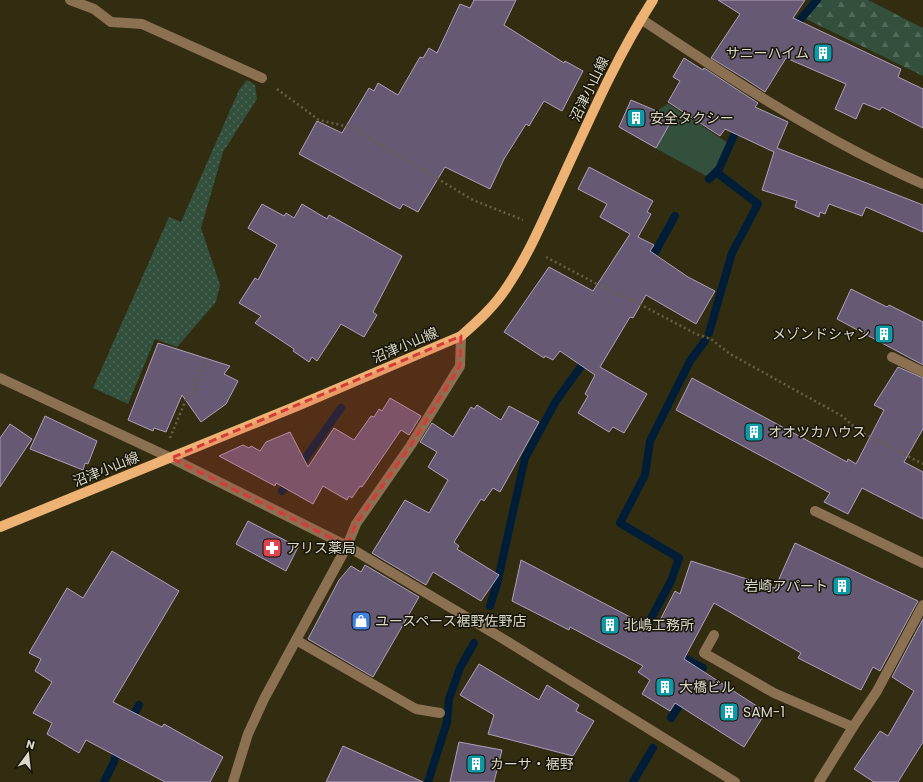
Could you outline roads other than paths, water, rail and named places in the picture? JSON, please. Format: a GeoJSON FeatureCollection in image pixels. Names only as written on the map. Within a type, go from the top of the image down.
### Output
{"type":"FeatureCollection","features":[{"type":"Feature","properties":{"kind":"main road","name":"沼津小山線"},"geometry":{"type":"LineString","coordinates":[[0,527],[170,458],[461,336],[478,322],[506,288],[530,247],[604,88],[652,0]]}},
{"type":"Feature","properties":{"kind":"street"},"geometry":{"type":"LineString","coordinates":[[70,0],[94,9],[111,22],[142,24],[262,78]]}},
{"type":"Feature","properties":{"kind":"street"},"geometry":{"type":"LineString","coordinates":[[641,19],[755,94],[885,167],[923,184]]}},
{"type":"Feature","properties":{"kind":"street"},"geometry":{"type":"LineString","coordinates":[[233,782],[248,734],[264,699],[347,546],[356,524],[412,445],[460,366],[461,336]]}},
{"type":"Feature","properties":{"kind":"street"},"geometry":{"type":"LineString","coordinates":[[892,356],[923,372]]}},
{"type":"Feature","properties":{"kind":"street"},"geometry":{"type":"LineString","coordinates":[[0,378],[170,458],[347,546],[500,637],[735,782]]}},
{"type":"Feature","properties":{"kind":"street"},"geometry":{"type":"LineString","coordinates":[[815,512],[923,563]]}},
{"type":"Feature","properties":{"kind":"street"},"geometry":{"type":"LineString","coordinates":[[819,782],[852,727],[877,691],[923,605]]}},
{"type":"Feature","properties":{"kind":"street"},"geometry":{"type":"LineString","coordinates":[[714,635],[704,653],[774,693],[852,727]]}},
{"type":"Feature","properties":{"kind":"street"},"geometry":{"type":"LineString","coordinates":[[296,640],[416,709],[440,713]]}},
{"type":"Feature","properties":{"kind":"waterway"},"geometry":{"type":"LineString","coordinates":[[793,28],[817,0]]}},
{"type":"Feature","properties":{"kind":"waterway"},"geometry":{"type":"LineString","coordinates":[[709,179],[719,169],[739,124]]}},
{"type":"Feature","properties":{"kind":"waterway"},"geometry":{"type":"LineString","coordinates":[[709,333],[732,253],[758,204],[716,172]]}},
{"type":"Feature","properties":{"kind":"waterway"},"geometry":{"type":"LineString","coordinates":[[649,263],[675,216]]}},
{"type":"Feature","properties":{"kind":"waterway"},"geometry":{"type":"LineString","coordinates":[[642,635],[671,581],[679,558],[620,523],[645,475],[650,441],[690,361],[705,341]]}},
{"type":"Feature","properties":{"kind":"waterway"},"geometry":{"type":"LineString","coordinates":[[490,606],[497,584],[525,458],[556,401],[587,358]]}},
{"type":"Feature","properties":{"kind":"waterway"},"geometry":{"type":"LineString","coordinates":[[299,467],[341,408]]}},
{"type":"Feature","properties":{"kind":"waterway"},"geometry":{"type":"LineString","coordinates":[[282,491],[290,480]]}},
{"type":"Feature","properties":{"kind":"waterway"},"geometry":{"type":"LineString","coordinates":[[428,782],[447,722],[449,699],[460,668],[474,643]]}},
{"type":"Feature","properties":{"kind":"waterway"},"geometry":{"type":"LineString","coordinates":[[675,653],[703,668],[697,678]]}},
{"type":"Feature","properties":{"kind":"waterway"},"geometry":{"type":"LineString","coordinates":[[671,718],[685,697]]}},
{"type":"Feature","properties":{"kind":"waterway"},"geometry":{"type":"LineString","coordinates":[[130,722],[139,705]]}},
{"type":"Feature","properties":{"kind":"waterway"},"geometry":{"type":"LineString","coordinates":[[104,782],[114,762],[118,747]]}},
{"type":"Feature","properties":{"kind":"waterway"},"geometry":{"type":"LineString","coordinates":[[633,782],[653,748]]}},
{"type":"Feature","properties":{"kind":"place","name":"サニーハイム"},"geometry":{"type":"Point","coordinates":[823,53]}},
{"type":"Feature","properties":{"kind":"place","name":"安全タクシー"},"geometry":{"type":"Point","coordinates":[636,118]}},
{"type":"Feature","properties":{"kind":"place","name":"メゾンドシャン"},"geometry":{"type":"Point","coordinates":[884,334]}},
{"type":"Feature","properties":{"kind":"place","name":"オオツカハウス"},"geometry":{"type":"Point","coordinates":[754,432]}},
{"type":"Feature","properties":{"kind":"place","name":"アリス薬局"},"geometry":{"type":"Point","coordinates":[272,548]}},
{"type":"Feature","properties":{"kind":"place","name":"岩崎アパート"},"geometry":{"type":"Point","coordinates":[842,586]}},
{"type":"Feature","properties":{"kind":"place","name":"ユースペース裾野佐野店"},"geometry":{"type":"Point","coordinates":[361,621]}},
{"type":"Feature","properties":{"kind":"place","name":"北嶋工務所"},"geometry":{"type":"Point","coordinates":[610,625]}},
{"type":"Feature","properties":{"kind":"place","name":"大橋ビル"},"geometry":{"type":"Point","coordinates":[665,687]}},
{"type":"Feature","properties":{"kind":"place","name":"SAM-1"},"geometry":{"type":"Point","coordinates":[729,712]}},
{"type":"Feature","properties":{"kind":"place","name":"カーサ・裾野"},"geometry":{"type":"Point","coordinates":[476,764]}}]}
